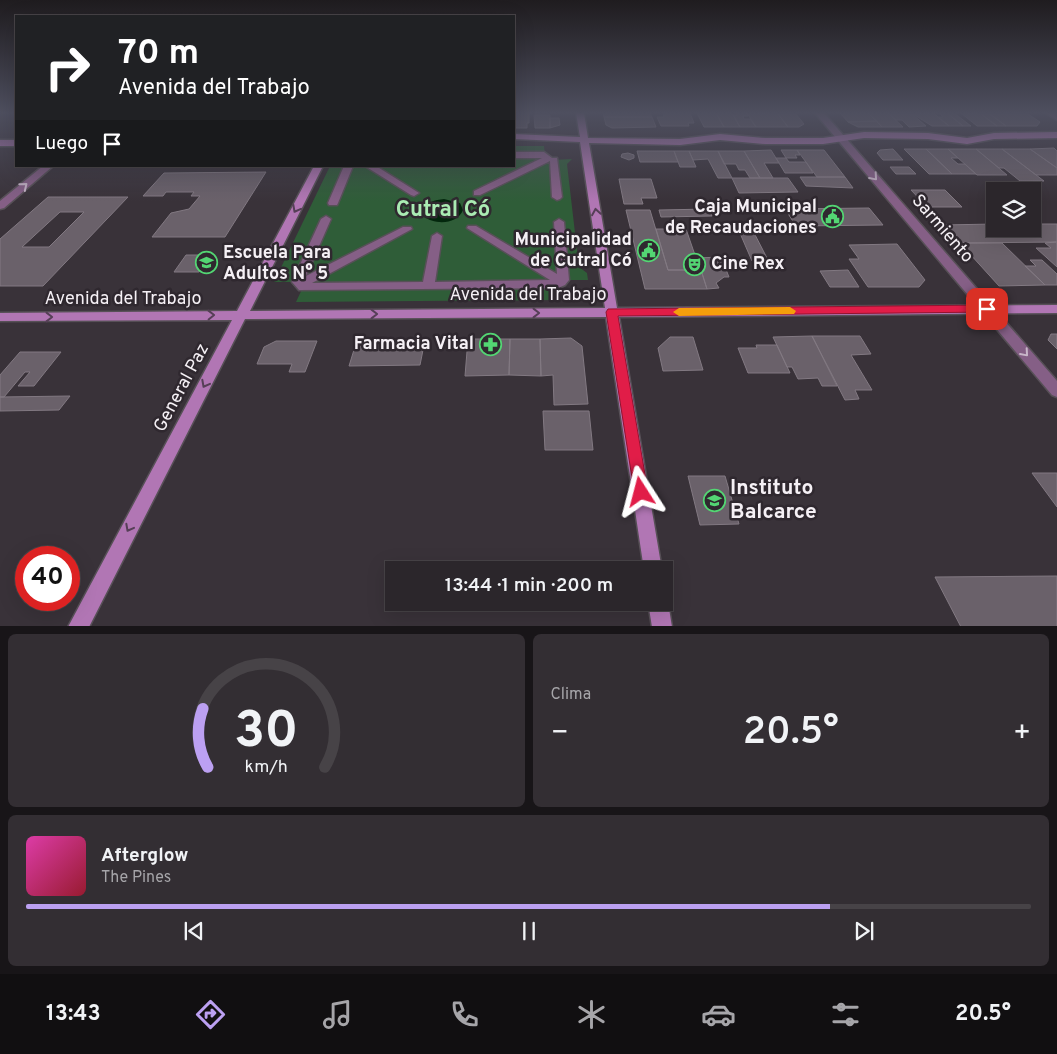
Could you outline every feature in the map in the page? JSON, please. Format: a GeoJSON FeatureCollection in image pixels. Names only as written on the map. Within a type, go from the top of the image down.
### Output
{"type":"FeatureCollection","features":[{"type":"Feature","properties":{"kind":"street"},"geometry":{"type":"LineString","coordinates":[[584,142],[652,561]]}},
{"type":"Feature","properties":{"kind":"street","name":"Sarmiento"},"geometry":{"type":"LineString","coordinates":[[844,142],[1057,391]]}},
{"type":"Feature","properties":{"kind":"street"},"geometry":{"type":"LineString","coordinates":[[0,143],[15,143]]}},
{"type":"Feature","properties":{"kind":"street"},"geometry":{"type":"LineString","coordinates":[[515,155],[549,158]]}},
{"type":"Feature","properties":{"kind":"street"},"geometry":{"type":"LineString","coordinates":[[476,194],[549,158]]}},
{"type":"Feature","properties":{"kind":"street"},"geometry":{"type":"LineString","coordinates":[[549,158],[557,197]]}},
{"type":"Feature","properties":{"kind":"street"},"geometry":{"type":"LineString","coordinates":[[0,206],[48,167]]}},
{"type":"Feature","properties":{"kind":"street","name":"General Paz"},"geometry":{"type":"LineString","coordinates":[[78,626],[318,167]]}},
{"type":"Feature","properties":{"kind":"street"},"geometry":{"type":"LineString","coordinates":[[333,203],[349,167]]}},
{"type":"Feature","properties":{"kind":"street"},"geometry":{"type":"LineString","coordinates":[[371,167],[414,194]]}},
{"type":"Feature","properties":{"kind":"street"},"geometry":{"type":"LineString","coordinates":[[301,284],[326,219]]}},
{"type":"Feature","properties":{"kind":"street"},"geometry":{"type":"LineString","coordinates":[[559,222],[561,282]]}},
{"type":"Feature","properties":{"kind":"street"},"geometry":{"type":"LineString","coordinates":[[472,228],[561,282]]}},
{"type":"Feature","properties":{"kind":"street"},"geometry":{"type":"LineString","coordinates":[[301,284],[407,229]]}},
{"type":"Feature","properties":{"kind":"street"},"geometry":{"type":"LineString","coordinates":[[428,286],[437,236]]}},
{"type":"Feature","properties":{"kind":"street"},"geometry":{"type":"LineString","coordinates":[[301,284],[428,286],[561,282]]}},
{"type":"Feature","properties":{"kind":"street","name":"Avenida del Trabajo"},"geometry":{"type":"LineString","coordinates":[[0,317],[1057,309]]}},
{"type":"Feature","properties":{"kind":"street"},"geometry":{"type":"LineString","coordinates":[[660,611],[662,626]]}},
{"type":"Feature","properties":{"kind":"shaded area"},"geometry":{"type":"Polygon","coordinates":[[[515,146],[544,146],[545,156],[552,160],[572,159],[567,164],[579,267],[587,273],[588,280],[563,280],[558,285],[559,300],[296,302],[303,287],[298,282],[274,282],[330,167],[515,167],[515,146]]]}},
{"type":"Feature","properties":{"kind":"shaded area"},"geometry":{"type":"Polygon","coordinates":[[[444,199],[460,203],[463,210],[456,219],[439,222],[423,216],[422,210],[428,203],[444,199]]]}},
{"type":"Feature","properties":{"kind":"building"},"geometry":{"type":"Polygon","coordinates":[[[1054,148],[1057,151],[1057,168],[1030,149],[1054,148]]]}},
{"type":"Feature","properties":{"kind":"building"},"geometry":{"type":"Polygon","coordinates":[[[893,149],[903,160],[883,160],[877,153],[880,150],[893,149]]]}},
{"type":"Feature","properties":{"kind":"building"},"geometry":{"type":"Polygon","coordinates":[[[904,149],[926,149],[952,174],[929,174],[904,149]]]}},
{"type":"Feature","properties":{"kind":"building"},"geometry":{"type":"Polygon","coordinates":[[[926,149],[948,149],[958,158],[951,158],[958,164],[965,164],[976,174],[952,174],[926,149]]]}},
{"type":"Feature","properties":{"kind":"building"},"geometry":{"type":"Polygon","coordinates":[[[948,149],[976,149],[1007,175],[977,175],[948,149]]]}},
{"type":"Feature","properties":{"kind":"building"},"geometry":{"type":"Polygon","coordinates":[[[976,149],[1002,149],[1044,181],[1020,181],[1004,168],[999,168],[976,149]]]}},
{"type":"Feature","properties":{"kind":"building"},"geometry":{"type":"Polygon","coordinates":[[[1002,149],[1030,149],[1057,168],[1057,175],[1036,175],[1002,149]]]}},
{"type":"Feature","properties":{"kind":"building"},"geometry":{"type":"Polygon","coordinates":[[[771,150],[779,163],[764,163],[773,178],[760,178],[744,151],[771,150]]]}},
{"type":"Feature","properties":{"kind":"building"},"geometry":{"type":"Polygon","coordinates":[[[781,150],[797,150],[800,155],[795,155],[797,158],[786,158],[781,150]]]}},
{"type":"Feature","properties":{"kind":"building"},"geometry":{"type":"Polygon","coordinates":[[[797,150],[824,150],[845,177],[817,177],[797,150]]]}},
{"type":"Feature","properties":{"kind":"building"},"geometry":{"type":"Polygon","coordinates":[[[637,151],[674,151],[678,162],[640,162],[637,151]]]}},
{"type":"Feature","properties":{"kind":"building"},"geometry":{"type":"Polygon","coordinates":[[[674,151],[689,151],[696,167],[680,167],[674,151]]]}},
{"type":"Feature","properties":{"kind":"building"},"geometry":{"type":"Polygon","coordinates":[[[689,151],[718,151],[732,178],[718,178],[708,159],[693,160],[689,151]]]}},
{"type":"Feature","properties":{"kind":"building"},"geometry":{"type":"Polygon","coordinates":[[[718,151],[744,151],[760,178],[750,178],[745,170],[739,170],[736,164],[724,164],[718,151]]]}},
{"type":"Feature","properties":{"kind":"building"},"geometry":{"type":"Polygon","coordinates":[[[622,154],[634,155],[634,158],[629,160],[621,157],[622,154]]]}},
{"type":"Feature","properties":{"kind":"building"},"geometry":{"type":"Polygon","coordinates":[[[776,158],[786,158],[789,162],[806,162],[813,173],[785,173],[776,158]]]}},
{"type":"Feature","properties":{"kind":"building"},"geometry":{"type":"Polygon","coordinates":[[[890,167],[909,167],[916,174],[896,174],[890,167]]]}},
{"type":"Feature","properties":{"kind":"building"},"geometry":{"type":"Polygon","coordinates":[[[266,172],[225,237],[152,237],[171,213],[189,209],[200,196],[191,196],[194,192],[166,192],[163,196],[143,196],[164,173],[266,172]]]}},
{"type":"Feature","properties":{"kind":"building"},"geometry":{"type":"Polygon","coordinates":[[[800,177],[845,177],[853,188],[806,186],[800,177]]]}},
{"type":"Feature","properties":{"kind":"building"},"geometry":{"type":"Polygon","coordinates":[[[732,178],[788,178],[798,192],[739,193],[732,178]]]}},
{"type":"Feature","properties":{"kind":"building"},"geometry":{"type":"Polygon","coordinates":[[[619,179],[651,179],[657,198],[641,198],[643,204],[624,204],[619,179]]]}},
{"type":"Feature","properties":{"kind":"building"},"geometry":{"type":"Polygon","coordinates":[[[911,190],[945,190],[962,207],[927,207],[911,190]]]}},
{"type":"Feature","properties":{"kind":"building"},"geometry":{"type":"Polygon","coordinates":[[[48,197],[128,197],[43,286],[0,286],[0,239],[48,197]],[[60,212],[22,247],[49,247],[84,212],[60,212]]]}},
{"type":"Feature","properties":{"kind":"building","name":"Caja Municipal de Recaudaciones"},"geometry":{"type":"Polygon","coordinates":[[[869,208],[883,225],[796,226],[785,209],[869,208]]]}},
{"type":"Feature","properties":{"kind":"building"},"geometry":{"type":"Polygon","coordinates":[[[709,209],[712,216],[661,217],[659,210],[709,209]]]}},
{"type":"Feature","properties":{"kind":"building","name":"Municipalidad de Cutral Có"},"geometry":{"type":"Polygon","coordinates":[[[626,210],[650,210],[668,270],[701,270],[707,289],[645,289],[626,210]]]}},
{"type":"Feature","properties":{"kind":"building"},"geometry":{"type":"Polygon","coordinates":[[[736,224],[750,225],[768,260],[752,261],[736,224]]]}},
{"type":"Feature","properties":{"kind":"building"},"geometry":{"type":"Polygon","coordinates":[[[986,224],[986,237],[1041,237],[1041,224],[1057,224],[1057,242],[960,243],[942,225],[986,224]]]}},
{"type":"Feature","properties":{"kind":"building","name":"Cine Rex"},"geometry":{"type":"Polygon","coordinates":[[[656,229],[686,229],[696,258],[721,257],[729,277],[724,277],[716,283],[719,288],[707,289],[701,270],[668,270],[656,229]]]}},
{"type":"Feature","properties":{"kind":"building"},"geometry":{"type":"Polygon","coordinates":[[[1056,242],[1057,267],[1036,248],[1051,248],[1045,243],[1056,242]]]}},
{"type":"Feature","properties":{"kind":"building"},"geometry":{"type":"Polygon","coordinates":[[[960,243],[1002,243],[1045,285],[999,286],[960,243]]]}},
{"type":"Feature","properties":{"kind":"building"},"geometry":{"type":"Polygon","coordinates":[[[897,244],[925,280],[919,287],[868,287],[849,259],[859,259],[849,245],[897,244]]]}},
{"type":"Feature","properties":{"kind":"building"},"geometry":{"type":"Polygon","coordinates":[[[186,255],[210,255],[199,272],[174,272],[186,255]]]}},
{"type":"Feature","properties":{"kind":"building"},"geometry":{"type":"Polygon","coordinates":[[[1030,260],[1042,260],[1057,274],[1057,285],[1045,285],[1025,266],[1036,266],[1030,260]]]}},
{"type":"Feature","properties":{"kind":"building"},"geometry":{"type":"Polygon","coordinates":[[[848,270],[859,287],[830,287],[820,271],[848,270]]]}},
{"type":"Feature","properties":{"kind":"building"},"geometry":{"type":"Polygon","coordinates":[[[1051,334],[1057,334],[1057,349],[1048,340],[1051,334]]]}},
{"type":"Feature","properties":{"kind":"building"},"geometry":{"type":"Polygon","coordinates":[[[812,336],[837,386],[822,386],[818,378],[798,379],[792,367],[787,367],[773,337],[812,336]]]}},
{"type":"Feature","properties":{"kind":"building"},"geometry":{"type":"Polygon","coordinates":[[[812,336],[860,336],[871,354],[851,355],[872,390],[855,390],[859,399],[845,400],[812,336]]]}},
{"type":"Feature","properties":{"kind":"building"},"geometry":{"type":"Polygon","coordinates":[[[670,337],[693,337],[703,370],[663,371],[658,348],[670,337]]]}},
{"type":"Feature","properties":{"kind":"building"},"geometry":{"type":"Polygon","coordinates":[[[571,338],[582,346],[588,404],[554,405],[553,375],[541,376],[540,339],[571,338]]]}},
{"type":"Feature","properties":{"kind":"building"},"geometry":{"type":"Polygon","coordinates":[[[468,339],[510,339],[509,375],[465,376],[468,339]]]}},
{"type":"Feature","properties":{"kind":"building"},"geometry":{"type":"Polygon","coordinates":[[[510,339],[540,339],[541,376],[509,375],[510,339]]]}},
{"type":"Feature","properties":{"kind":"building"},"geometry":{"type":"Polygon","coordinates":[[[357,340],[425,340],[420,365],[349,366],[357,340]]]}},
{"type":"Feature","properties":{"kind":"building"},"geometry":{"type":"Polygon","coordinates":[[[276,341],[317,341],[305,372],[289,372],[292,364],[257,364],[264,347],[276,341]]]}},
{"type":"Feature","properties":{"kind":"building"},"geometry":{"type":"Polygon","coordinates":[[[756,345],[777,345],[790,373],[748,373],[738,348],[757,348],[756,345]]]}},
{"type":"Feature","properties":{"kind":"building"},"geometry":{"type":"Polygon","coordinates":[[[20,352],[61,352],[34,386],[18,386],[30,372],[25,372],[4,397],[0,397],[0,375],[20,352]]]}},
{"type":"Feature","properties":{"kind":"building"},"geometry":{"type":"Polygon","coordinates":[[[70,396],[59,410],[0,411],[0,397],[70,396]]]}},
{"type":"Feature","properties":{"kind":"building"},"geometry":{"type":"Polygon","coordinates":[[[543,411],[589,411],[593,450],[545,450],[543,411]]]}},
{"type":"Feature","properties":{"kind":"building"},"geometry":{"type":"Polygon","coordinates":[[[1032,473],[1057,473],[1057,507],[1032,473]]]}},
{"type":"Feature","properties":{"kind":"building"},"geometry":{"type":"Polygon","coordinates":[[[688,476],[725,476],[739,524],[700,525],[688,476]]]}},
{"type":"Feature","properties":{"kind":"building"},"geometry":{"type":"Polygon","coordinates":[[[1057,576],[1057,626],[960,626],[935,577],[1057,576]]]}},
{"type":"Feature","properties":{"kind":"slow traffic"},"geometry":{"type":"LineString","coordinates":[[679,312],[790,311]]}},
{"type":"Feature","properties":{"kind":"place","name":"Caja Municipal de Recaudaciones"},"geometry":{"type":"Point","coordinates":[833,217]}},
{"type":"Feature","properties":{"kind":"place","name":"Municipalidad de Cutral Có"},"geometry":{"type":"Point","coordinates":[648,250]}},
{"type":"Feature","properties":{"kind":"place","name":"Escuela Para Adultos N° 5"},"geometry":{"type":"Point","coordinates":[207,263]}},
{"type":"Feature","properties":{"kind":"place","name":"Cine Rex"},"geometry":{"type":"Point","coordinates":[695,264]}},
{"type":"Feature","properties":{"kind":"place","name":"Farmacia Vital"},"geometry":{"type":"Point","coordinates":[490,344]}},
{"type":"Feature","properties":{"kind":"place","name":"Instituto Balcarce"},"geometry":{"type":"Point","coordinates":[714,500]}},
{"type":"Feature","properties":{"kind":"district","name":"Cutral Có"},"geometry":{"type":"Point","coordinates":[443,210]}},
{"type":"Feature","properties":{"kind":"route"},"geometry":{"type":"LineString","coordinates":[[641,492],[612,312],[987,309]]}}]}
